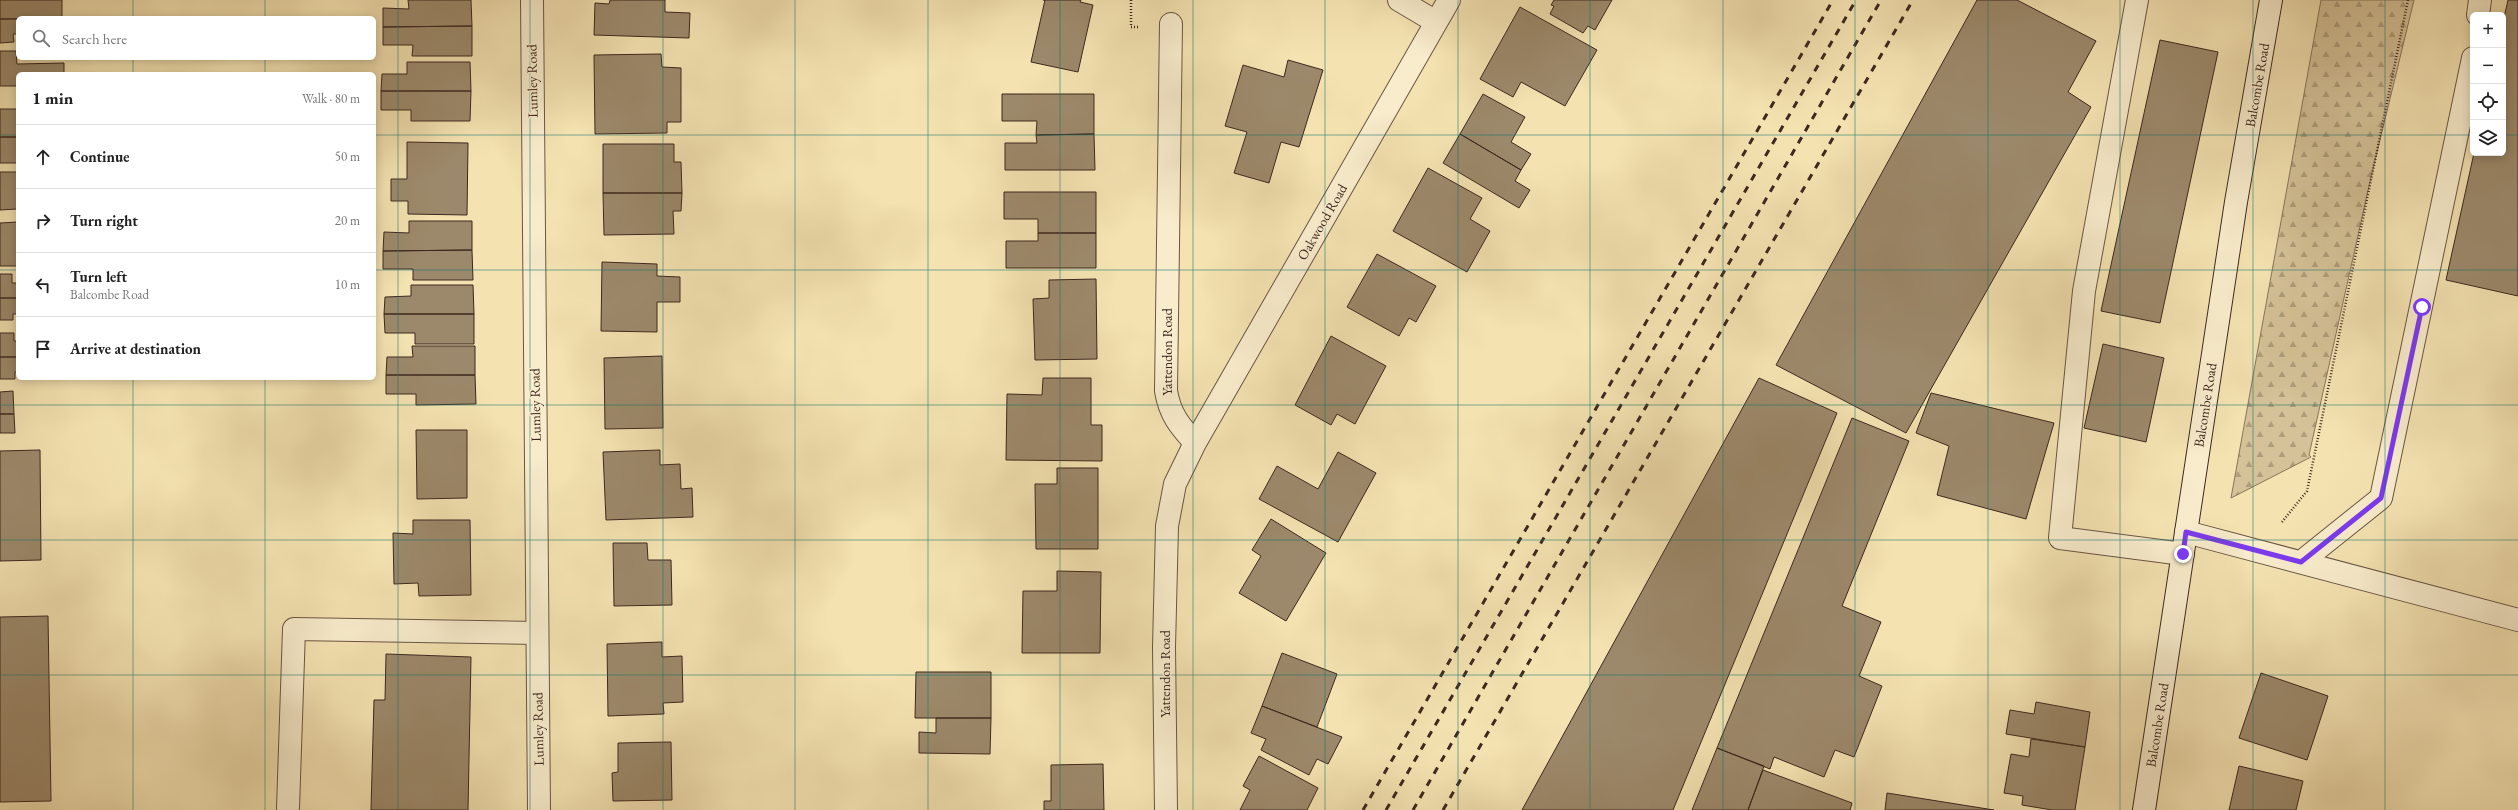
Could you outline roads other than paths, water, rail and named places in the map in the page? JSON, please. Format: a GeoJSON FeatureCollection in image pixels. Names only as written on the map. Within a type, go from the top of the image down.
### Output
{"type":"FeatureCollection","features":[{"type":"Feature","properties":{"kind":"street","name":"Lumley Road"},"geometry":{"type":"LineString","coordinates":[[532,0],[539,810]]}},
{"type":"Feature","properties":{"kind":"street"},"geometry":{"type":"LineString","coordinates":[[1399,0],[1436,22]]}},
{"type":"Feature","properties":{"kind":"street","name":"Oakwood Road"},"geometry":{"type":"LineString","coordinates":[[1195,443],[1449,0]]}},
{"type":"Feature","properties":{"kind":"street"},"geometry":{"type":"LineString","coordinates":[[2137,0],[2084,291],[2060,538],[2183,554]]}},
{"type":"Feature","properties":{"kind":"street","name":"Balcombe Road"},"geometry":{"type":"LineString","coordinates":[[2144,810],[2236,202],[2271,0]]}},
{"type":"Feature","properties":{"kind":"street"},"geometry":{"type":"LineString","coordinates":[[2478,12],[2480,0]]}},
{"type":"Feature","properties":{"kind":"street","name":"Yattendon Road"},"geometry":{"type":"LineString","coordinates":[[1166,810],[1164,647],[1167,526],[1175,484],[1195,443],[1179,425],[1168,408],[1166,391],[1171,24]]}},
{"type":"Feature","properties":{"kind":"street"},"geometry":{"type":"LineString","coordinates":[[2301,562],[2381,498],[2470,72]]}},
{"type":"Feature","properties":{"kind":"street"},"geometry":{"type":"LineString","coordinates":[[2186,532],[2259,550],[2518,620]]}},
{"type":"Feature","properties":{"kind":"street"},"geometry":{"type":"LineString","coordinates":[[288,808],[294,629],[537,633]]}},
{"type":"Feature","properties":{"kind":"railway"},"geometry":{"type":"LineString","coordinates":[[1363,810],[1833,0]]}},
{"type":"Feature","properties":{"kind":"railway"},"geometry":{"type":"LineString","coordinates":[[1386,810],[1856,0]]}},
{"type":"Feature","properties":{"kind":"railway"},"geometry":{"type":"LineString","coordinates":[[1413,810],[1881,0]]}},
{"type":"Feature","properties":{"kind":"railway"},"geometry":{"type":"LineString","coordinates":[[1443,810],[1913,0]]}}]}
